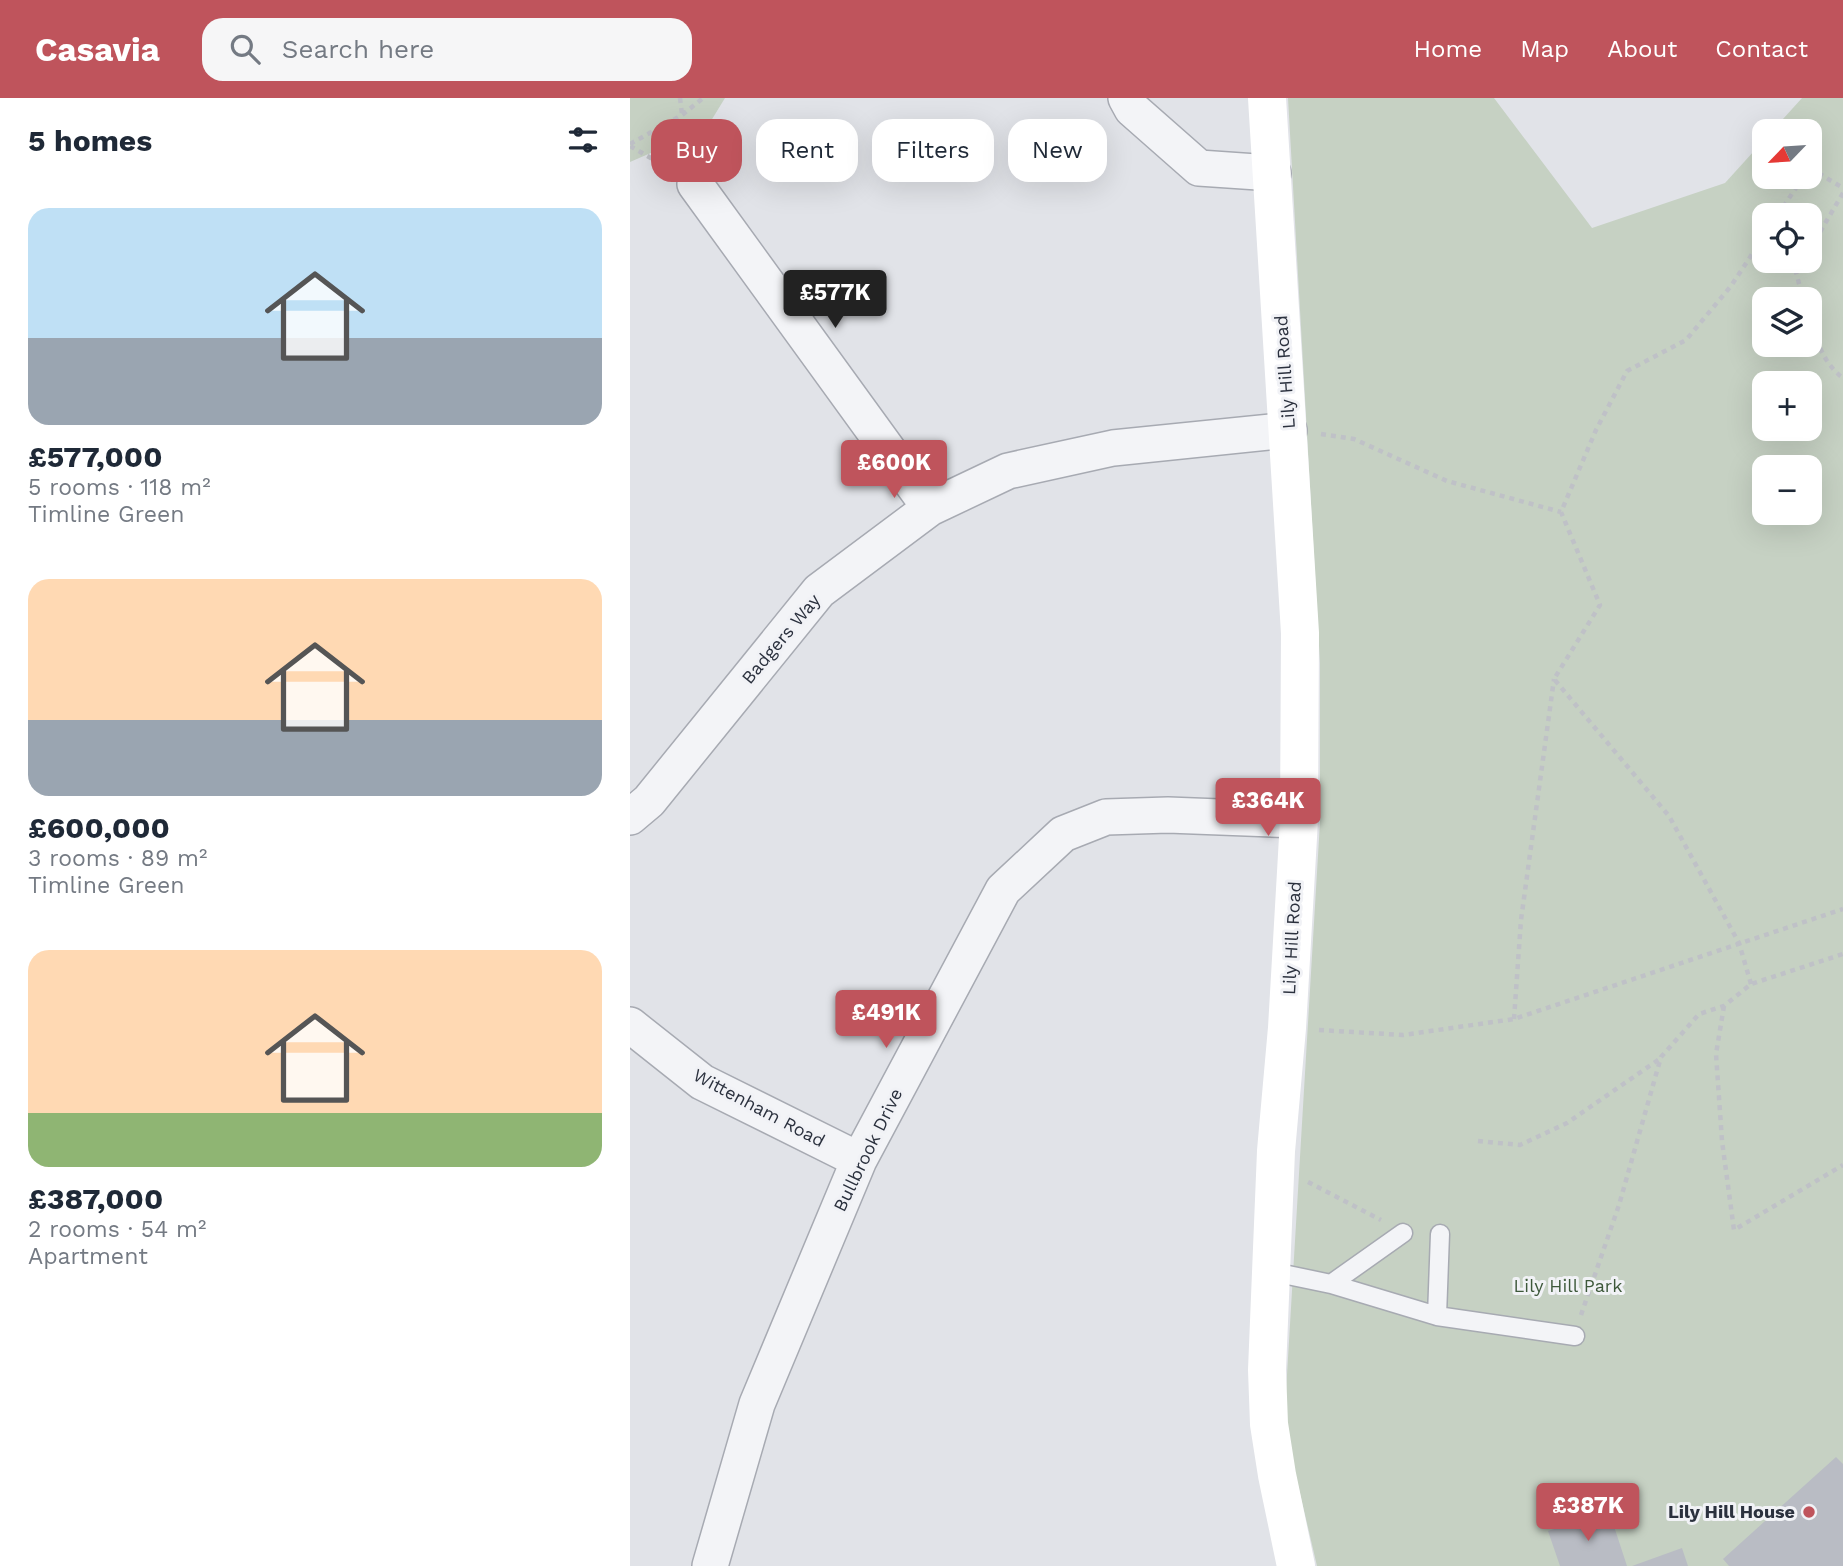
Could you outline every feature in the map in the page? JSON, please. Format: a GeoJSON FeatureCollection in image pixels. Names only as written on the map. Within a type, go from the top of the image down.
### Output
{"type":"FeatureCollection","features":[{"type":"Feature","properties":{"kind":"street"},"geometry":{"type":"LineString","coordinates":[[1126,98],[1132,109],[1199,168],[1273,173]]}},
{"type":"Feature","properties":{"kind":"street","name":"Lily Hill Road"},"geometry":{"type":"LineString","coordinates":[[1267,98],[1300,633],[1299,820],[1269,1271],[1267,1370],[1269,1424],[1276,1475],[1296,1566]]}},
{"type":"Feature","properties":{"kind":"street"},"geometry":{"type":"LineString","coordinates":[[695,184],[930,508]]}},
{"type":"Feature","properties":{"kind":"street","name":"Badgers Way"},"geometry":{"type":"LineString","coordinates":[[630,817],[649,801],[819,591],[930,508],[1008,471],[1113,448],[1289,430]]}},
{"type":"Feature","properties":{"kind":"street","name":"Bullbrook Drive"},"geometry":{"type":"LineString","coordinates":[[710,1566],[757,1404],[859,1160],[1003,890],[1063,834],[1107,817],[1168,815],[1299,820]]}},
{"type":"Feature","properties":{"kind":"street","name":"Wittenham Road"},"geometry":{"type":"LineString","coordinates":[[630,1025],[702,1082],[859,1160]]}},
{"type":"Feature","properties":{"kind":"lane"},"geometry":{"type":"LineString","coordinates":[[1331,1284],[1403,1233]]}},
{"type":"Feature","properties":{"kind":"lane"},"geometry":{"type":"LineString","coordinates":[[1437,1316],[1440,1234]]}},
{"type":"Feature","properties":{"kind":"lane"},"geometry":{"type":"LineString","coordinates":[[1269,1271],[1331,1284],[1437,1316],[1575,1336]]}},
{"type":"Feature","properties":{"kind":"path"},"geometry":{"type":"LineString","coordinates":[[680,98],[682,115]]}},
{"type":"Feature","properties":{"kind":"path"},"geometry":{"type":"LineString","coordinates":[[695,184],[630,145],[682,115],[703,98]]}},
{"type":"Feature","properties":{"kind":"path"},"geometry":{"type":"LineString","coordinates":[[1822,176],[1843,190],[1822,228]]}},
{"type":"Feature","properties":{"kind":"path"},"geometry":{"type":"LineString","coordinates":[[1514,1019],[1521,920],[1554,679],[1600,605],[1561,512],[1596,430],[1627,371],[1686,340],[1731,286],[1752,254]]}},
{"type":"Feature","properties":{"kind":"path"},"geometry":{"type":"LineString","coordinates":[[1822,352],[1836,373],[1843,378]]}},
{"type":"Feature","properties":{"kind":"path"},"geometry":{"type":"LineString","coordinates":[[1289,430],[1354,439],[1447,481],[1561,512]]}},
{"type":"Feature","properties":{"kind":"path"},"geometry":{"type":"LineString","coordinates":[[1554,679],[1669,816],[1739,943],[1751,984]]}},
{"type":"Feature","properties":{"kind":"path"},"geometry":{"type":"LineString","coordinates":[[1287,1028],[1403,1035],[1514,1019],[1843,909]]}},
{"type":"Feature","properties":{"kind":"path"},"geometry":{"type":"LineString","coordinates":[[1478,1141],[1520,1145],[1567,1123],[1661,1057],[1699,1014],[1724,1006],[1751,984],[1843,954]]}},
{"type":"Feature","properties":{"kind":"path"},"geometry":{"type":"LineString","coordinates":[[1724,1006],[1716,1054],[1722,1141],[1734,1230],[1843,1165]]}},
{"type":"Feature","properties":{"kind":"path"},"geometry":{"type":"LineString","coordinates":[[1575,1336],[1619,1205],[1661,1057]]}},
{"type":"Feature","properties":{"kind":"path"},"geometry":{"type":"LineString","coordinates":[[1302,1179],[1403,1233]]}},
{"type":"Feature","properties":{"kind":"green space"},"geometry":{"type":"Polygon","coordinates":[[[630,98],[725,98],[712,119],[651,119],[651,153],[630,162],[630,98]]]}},
{"type":"Feature","properties":{"kind":"green space","name":"Lily Hill Park"},"geometry":{"type":"Polygon","coordinates":[[[1288,98],[1494,98],[1592,228],[1725,183],[1752,153],[1752,189],[1822,189],[1822,119],[1783,119],[1802,98],[1843,98],[1843,1566],[1317,1566],[1284,1425],[1320,822],[1320,663],[1288,98]]]}},
{"type":"Feature","properties":{"kind":"building","name":"Lily Hill House"},"geometry":{"type":"Polygon","coordinates":[[[1836,1457],[1843,1464],[1843,1566],[1729,1566],[1723,1559],[1836,1457]]]}},
{"type":"Feature","properties":{"kind":"building"},"geometry":{"type":"Polygon","coordinates":[[[1609,1511],[1627,1566],[1560,1566],[1548,1531],[1609,1511]]]}},
{"type":"Feature","properties":{"kind":"building"},"geometry":{"type":"Polygon","coordinates":[[[1682,1548],[1688,1566],[1632,1566],[1682,1548]]]}},
{"type":"Feature","properties":{"kind":"place","name":"Lily Hill House"},"geometry":{"type":"Point","coordinates":[1809,1512]}}]}
